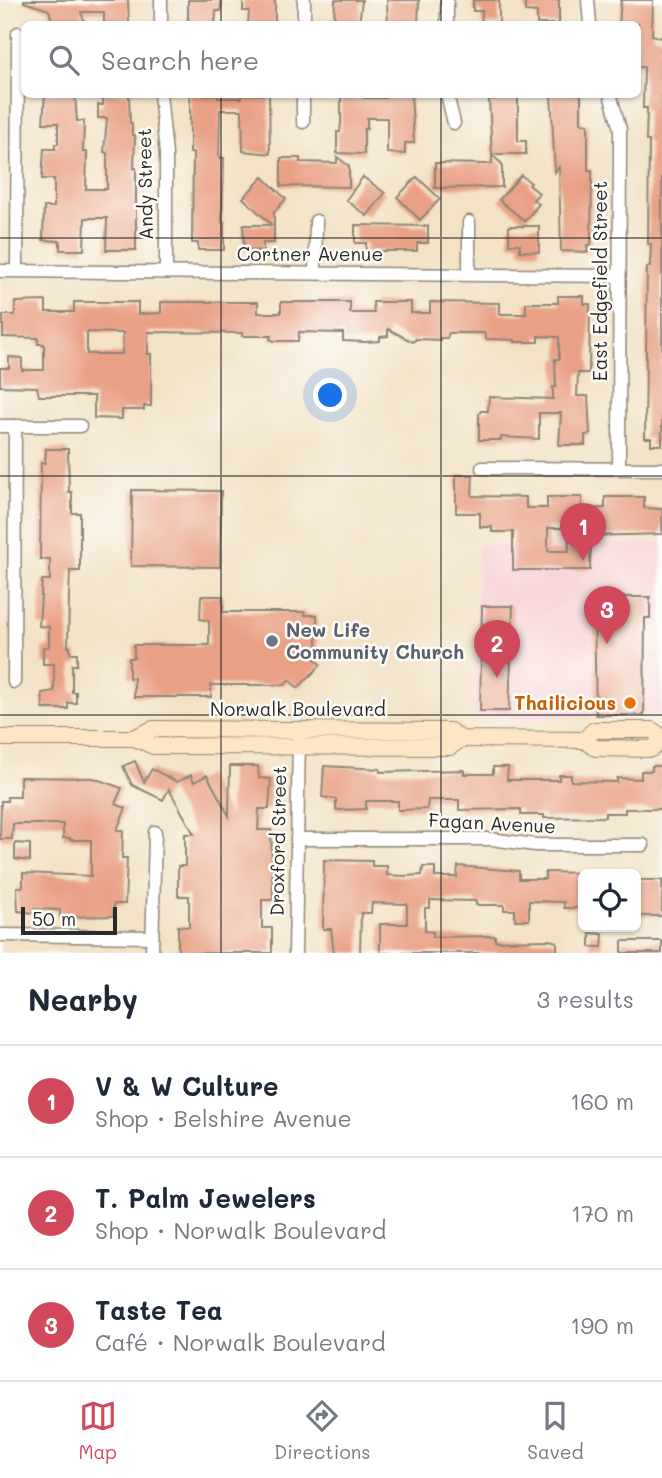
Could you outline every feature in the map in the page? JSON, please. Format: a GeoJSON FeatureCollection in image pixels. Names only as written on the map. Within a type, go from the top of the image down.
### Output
{"type":"FeatureCollection","features":[{"type":"Feature","properties":{"kind":"main road","name":"Norwalk Boulevard"},"geometry":{"type":"LineString","coordinates":[[0,738],[135,738],[153,729],[450,747],[461,739],[584,740],[594,730],[652,730],[662,739]]}},
{"type":"Feature","properties":{"kind":"street"},"geometry":{"type":"LineString","coordinates":[[161,0],[161,21]]}},
{"type":"Feature","properties":{"kind":"street"},"geometry":{"type":"LineString","coordinates":[[304,0],[304,21]]}},
{"type":"Feature","properties":{"kind":"street"},"geometry":{"type":"LineString","coordinates":[[447,0],[447,21]]}},
{"type":"Feature","properties":{"kind":"street"},"geometry":{"type":"LineString","coordinates":[[588,0],[590,21]]}},
{"type":"Feature","properties":{"kind":"street"},"geometry":{"type":"LineString","coordinates":[[17,271],[18,33]]}},
{"type":"Feature","properties":{"kind":"street","name":"Andy Street"},"geometry":{"type":"LineString","coordinates":[[160,98],[166,154],[166,272]]}},
{"type":"Feature","properties":{"kind":"street"},"geometry":{"type":"LineString","coordinates":[[303,98],[303,122]]}},
{"type":"Feature","properties":{"kind":"street"},"geometry":{"type":"LineString","coordinates":[[448,98],[454,123]]}},
{"type":"Feature","properties":{"kind":"street","name":"East Edgefield Street"},"geometry":{"type":"LineString","coordinates":[[611,98],[620,129],[619,468]]}},
{"type":"Feature","properties":{"kind":"street"},"geometry":{"type":"LineString","coordinates":[[315,273],[316,221]]}},
{"type":"Feature","properties":{"kind":"street"},"geometry":{"type":"LineString","coordinates":[[469,222],[469,274]]}},
{"type":"Feature","properties":{"kind":"street","name":"Cortner Avenue"},"geometry":{"type":"LineString","coordinates":[[0,271],[620,276]]}},
{"type":"Feature","properties":{"kind":"street"},"geometry":{"type":"LineString","coordinates":[[0,426],[80,426]]}},
{"type":"Feature","properties":{"kind":"street"},"geometry":{"type":"LineString","coordinates":[[14,682],[15,426]]}},
{"type":"Feature","properties":{"kind":"street"},"geometry":{"type":"LineString","coordinates":[[482,468],[662,469]]}},
{"type":"Feature","properties":{"kind":"street","name":"Droxford Street"},"geometry":{"type":"LineString","coordinates":[[295,953],[299,739]]}},
{"type":"Feature","properties":{"kind":"street"},"geometry":{"type":"LineString","coordinates":[[152,953],[155,832]]}},
{"type":"Feature","properties":{"kind":"street","name":"Fagan Avenue"},"geometry":{"type":"LineString","coordinates":[[297,839],[491,839],[535,845],[643,845]]}},
{"type":"Feature","properties":{"kind":"street"},"geometry":{"type":"LineString","coordinates":[[0,935],[152,937]]}},
{"type":"Feature","properties":{"kind":"shaded area"},"geometry":{"type":"Polygon","coordinates":[[[662,543],[662,717],[474,717],[478,545],[662,543]]]}},
{"type":"Feature","properties":{"kind":"building"},"geometry":{"type":"Polygon","coordinates":[[[128,0],[129,21],[104,21],[104,12],[81,12],[84,21],[52,21],[49,10],[24,2],[128,0]]]}},
{"type":"Feature","properties":{"kind":"building"},"geometry":{"type":"Polygon","coordinates":[[[188,0],[221,0],[221,11],[216,11],[215,21],[188,21],[188,0]]]}},
{"type":"Feature","properties":{"kind":"building"},"geometry":{"type":"Polygon","coordinates":[[[243,0],[275,0],[275,21],[248,21],[249,11],[243,11],[243,0]]]}},
{"type":"Feature","properties":{"kind":"building"},"geometry":{"type":"Polygon","coordinates":[[[335,0],[362,0],[359,21],[334,21],[335,0]]]}},
{"type":"Feature","properties":{"kind":"building"},"geometry":{"type":"Polygon","coordinates":[[[387,0],[419,0],[418,21],[388,21],[387,0]]]}},
{"type":"Feature","properties":{"kind":"building"},"geometry":{"type":"Polygon","coordinates":[[[473,0],[499,0],[499,21],[481,21],[482,11],[473,11],[473,0]]]}},
{"type":"Feature","properties":{"kind":"building"},"geometry":{"type":"Polygon","coordinates":[[[525,0],[559,0],[559,21],[537,21],[537,12],[525,11],[525,0]]]}},
{"type":"Feature","properties":{"kind":"building"},"geometry":{"type":"Polygon","coordinates":[[[621,0],[653,0],[652,35],[662,38],[662,445],[651,445],[651,438],[645,438],[647,267],[650,267],[651,244],[648,244],[649,141],[646,141],[647,108],[643,108],[641,21],[619,21],[621,0]]]}},
{"type":"Feature","properties":{"kind":"building"},"geometry":{"type":"Polygon","coordinates":[[[45,98],[75,98],[77,121],[84,121],[86,189],[107,189],[107,153],[104,152],[107,118],[98,118],[98,105],[103,105],[103,98],[129,98],[130,123],[132,135],[135,135],[136,250],[106,250],[107,218],[85,218],[84,250],[60,250],[60,241],[43,240],[44,207],[54,207],[54,179],[42,179],[44,149],[55,149],[55,144],[58,144],[58,123],[43,123],[45,98]]]}},
{"type":"Feature","properties":{"kind":"building"},"geometry":{"type":"Polygon","coordinates":[[[190,98],[269,98],[270,154],[243,151],[242,110],[220,110],[219,158],[224,158],[224,250],[198,250],[198,243],[192,243],[193,153],[190,153],[190,98]]]}},
{"type":"Feature","properties":{"kind":"building"},"geometry":{"type":"Polygon","coordinates":[[[341,98],[411,98],[414,143],[405,143],[405,154],[387,153],[387,118],[367,118],[364,154],[337,153],[337,132],[340,132],[341,98]]]}},
{"type":"Feature","properties":{"kind":"building"},"geometry":{"type":"Polygon","coordinates":[[[518,98],[518,141],[526,141],[526,154],[492,154],[489,99],[518,98]]]}},
{"type":"Feature","properties":{"kind":"building"},"geometry":{"type":"Polygon","coordinates":[[[551,98],[581,98],[581,123],[588,124],[588,170],[592,170],[591,245],[587,245],[588,252],[561,251],[559,167],[555,172],[551,98]]]}},
{"type":"Feature","properties":{"kind":"building"},"geometry":{"type":"Polygon","coordinates":[[[492,155],[502,164],[502,187],[435,188],[435,163],[488,164],[492,163],[492,155]]]}},
{"type":"Feature","properties":{"kind":"building"},"geometry":{"type":"Polygon","coordinates":[[[337,157],[349,166],[349,187],[281,186],[281,158],[300,158],[300,162],[337,163],[337,157]]]}},
{"type":"Feature","properties":{"kind":"building"},"geometry":{"type":"Polygon","coordinates":[[[521,175],[539,193],[533,200],[539,204],[525,221],[499,200],[521,175]]]}},
{"type":"Feature","properties":{"kind":"building"},"geometry":{"type":"Polygon","coordinates":[[[263,177],[286,199],[274,212],[274,243],[263,243],[263,251],[244,250],[243,225],[272,225],[243,198],[263,177]]]}},
{"type":"Feature","properties":{"kind":"building"},"geometry":{"type":"Polygon","coordinates":[[[363,177],[385,193],[367,216],[346,200],[363,177]]]}},
{"type":"Feature","properties":{"kind":"building"},"geometry":{"type":"Polygon","coordinates":[[[417,177],[440,199],[420,220],[397,197],[417,177]]]}},
{"type":"Feature","properties":{"kind":"building"},"geometry":{"type":"Polygon","coordinates":[[[355,225],[428,226],[428,243],[417,243],[417,251],[366,251],[366,243],[355,243],[355,225]]]}},
{"type":"Feature","properties":{"kind":"building"},"geometry":{"type":"Polygon","coordinates":[[[509,226],[539,226],[539,252],[520,251],[520,244],[509,244],[509,226]]]}},
{"type":"Feature","properties":{"kind":"building"},"geometry":{"type":"Polygon","coordinates":[[[558,296],[584,296],[584,304],[590,304],[589,373],[578,373],[577,396],[588,396],[590,434],[585,435],[585,445],[559,445],[561,413],[539,413],[539,439],[501,437],[501,440],[479,440],[479,414],[481,411],[488,411],[489,397],[553,399],[553,387],[556,387],[555,359],[559,359],[559,337],[538,336],[538,342],[515,342],[486,339],[484,333],[449,333],[447,338],[440,340],[416,339],[413,342],[388,329],[388,336],[380,337],[380,341],[343,341],[343,333],[299,332],[298,341],[274,341],[270,339],[271,336],[242,336],[243,333],[148,332],[148,354],[151,354],[151,406],[144,406],[144,410],[122,410],[122,419],[94,418],[94,396],[39,396],[37,387],[0,386],[0,368],[9,368],[9,357],[22,358],[22,370],[44,370],[44,344],[38,344],[38,338],[3,337],[3,315],[15,315],[15,302],[46,301],[46,312],[74,312],[74,302],[138,302],[138,314],[161,313],[161,302],[258,302],[258,313],[281,313],[281,302],[350,302],[350,313],[374,313],[373,302],[411,302],[411,313],[430,313],[430,302],[500,303],[500,314],[526,314],[526,303],[558,303],[558,296]],[[87,332],[87,354],[122,354],[123,333],[87,332]]]}},
{"type":"Feature","properties":{"kind":"building"},"geometry":{"type":"Polygon","coordinates":[[[46,449],[68,449],[72,513],[80,513],[80,571],[70,571],[69,597],[68,647],[70,653],[77,653],[77,665],[72,665],[72,692],[76,692],[76,703],[68,703],[68,709],[43,709],[42,693],[54,691],[54,664],[43,664],[43,647],[49,647],[49,627],[39,626],[42,580],[50,580],[50,559],[40,559],[41,463],[45,463],[46,449]]]}},
{"type":"Feature","properties":{"kind":"building"},"geometry":{"type":"Polygon","coordinates":[[[456,475],[473,475],[472,496],[526,497],[526,508],[547,508],[547,497],[582,497],[582,509],[605,508],[605,497],[644,497],[644,508],[662,509],[662,534],[591,536],[590,570],[513,570],[513,532],[492,532],[492,527],[480,527],[480,513],[456,513],[456,475]],[[548,528],[548,551],[569,551],[568,528],[548,528]]]}},
{"type":"Feature","properties":{"kind":"building"},"geometry":{"type":"Polygon","coordinates":[[[132,490],[221,491],[220,567],[131,566],[132,490]]]}},
{"type":"Feature","properties":{"kind":"building"},"geometry":{"type":"Polygon","coordinates":[[[201,596],[223,596],[223,612],[305,612],[305,615],[317,615],[317,652],[313,657],[321,665],[298,688],[289,680],[285,685],[211,685],[211,697],[134,697],[134,678],[129,678],[129,658],[134,658],[134,645],[209,645],[209,621],[200,619],[201,596]]]}},
{"type":"Feature","properties":{"kind":"building"},"geometry":{"type":"Polygon","coordinates":[[[623,597],[650,597],[650,618],[645,618],[644,715],[596,715],[594,609],[622,607],[623,597]]]}},
{"type":"Feature","properties":{"kind":"building"},"geometry":{"type":"Polygon","coordinates":[[[482,606],[513,606],[509,711],[480,711],[482,606]]]}},
{"type":"Feature","properties":{"kind":"building"},"geometry":{"type":"Polygon","coordinates":[[[135,761],[144,782],[152,769],[177,782],[191,775],[194,782],[207,775],[229,816],[230,766],[258,766],[259,778],[271,779],[269,809],[259,809],[258,830],[271,830],[273,900],[262,900],[262,928],[272,928],[272,953],[178,953],[178,926],[189,927],[189,896],[178,896],[178,866],[185,866],[185,834],[194,834],[169,789],[163,800],[132,785],[123,766],[135,761]]]}},
{"type":"Feature","properties":{"kind":"building"},"geometry":{"type":"Polygon","coordinates":[[[324,766],[380,769],[380,772],[464,770],[464,774],[493,774],[493,767],[508,767],[507,780],[559,780],[559,775],[571,775],[571,781],[617,782],[617,778],[641,779],[641,771],[652,771],[652,766],[662,766],[662,809],[625,809],[625,813],[605,813],[605,817],[544,818],[544,815],[521,815],[521,809],[459,810],[459,800],[428,800],[427,809],[398,810],[398,801],[366,801],[366,809],[339,810],[336,809],[336,799],[322,797],[324,766]]]}},
{"type":"Feature","properties":{"kind":"building"},"geometry":{"type":"Polygon","coordinates":[[[20,777],[93,778],[122,788],[115,804],[126,808],[117,830],[123,830],[122,858],[127,858],[125,904],[114,904],[113,916],[60,917],[60,910],[34,909],[34,913],[18,911],[17,887],[23,887],[23,873],[91,876],[91,840],[63,838],[63,824],[13,824],[12,839],[0,839],[1,801],[7,801],[7,797],[20,797],[20,777]]]}},
{"type":"Feature","properties":{"kind":"building"},"geometry":{"type":"Polygon","coordinates":[[[15,843],[30,844],[30,861],[15,859],[15,843]]]}},
{"type":"Feature","properties":{"kind":"building"},"geometry":{"type":"Polygon","coordinates":[[[324,860],[372,861],[372,866],[387,866],[387,875],[403,876],[422,875],[423,867],[435,867],[435,877],[457,877],[458,866],[519,871],[519,879],[545,879],[545,872],[578,873],[578,908],[564,908],[564,902],[529,901],[529,920],[515,920],[515,910],[504,910],[504,905],[476,905],[476,901],[430,900],[430,908],[425,908],[425,931],[433,932],[433,937],[495,936],[495,941],[549,940],[557,942],[557,953],[380,953],[380,924],[407,924],[407,904],[372,903],[371,913],[361,913],[360,953],[334,953],[331,929],[323,929],[324,860]]]}},
{"type":"Feature","properties":{"kind":"building"},"geometry":{"type":"Polygon","coordinates":[[[641,880],[662,880],[662,916],[641,916],[641,880]]]}},
{"type":"Feature","properties":{"kind":"building"},"geometry":{"type":"Polygon","coordinates":[[[590,933],[603,934],[602,947],[590,947],[590,933]]]}},
{"type":"Feature","properties":{"kind":"building"},"geometry":{"type":"Polygon","coordinates":[[[622,941],[662,941],[662,953],[622,953],[622,941]]]}},
{"type":"Feature","properties":{"kind":"place","name":"V & W Culture"},"geometry":{"type":"Point","coordinates":[583,561]}},
{"type":"Feature","properties":{"kind":"place","name":"New Life Community Church"},"geometry":{"type":"Point","coordinates":[272,641]}},
{"type":"Feature","properties":{"kind":"place","name":"Taste Tea"},"geometry":{"type":"Point","coordinates":[607,644]}},
{"type":"Feature","properties":{"kind":"place","name":"T. Palm Jewelers"},"geometry":{"type":"Point","coordinates":[497,678]}},
{"type":"Feature","properties":{"kind":"place","name":"Thailicious"},"geometry":{"type":"Point","coordinates":[630,703]}}]}
